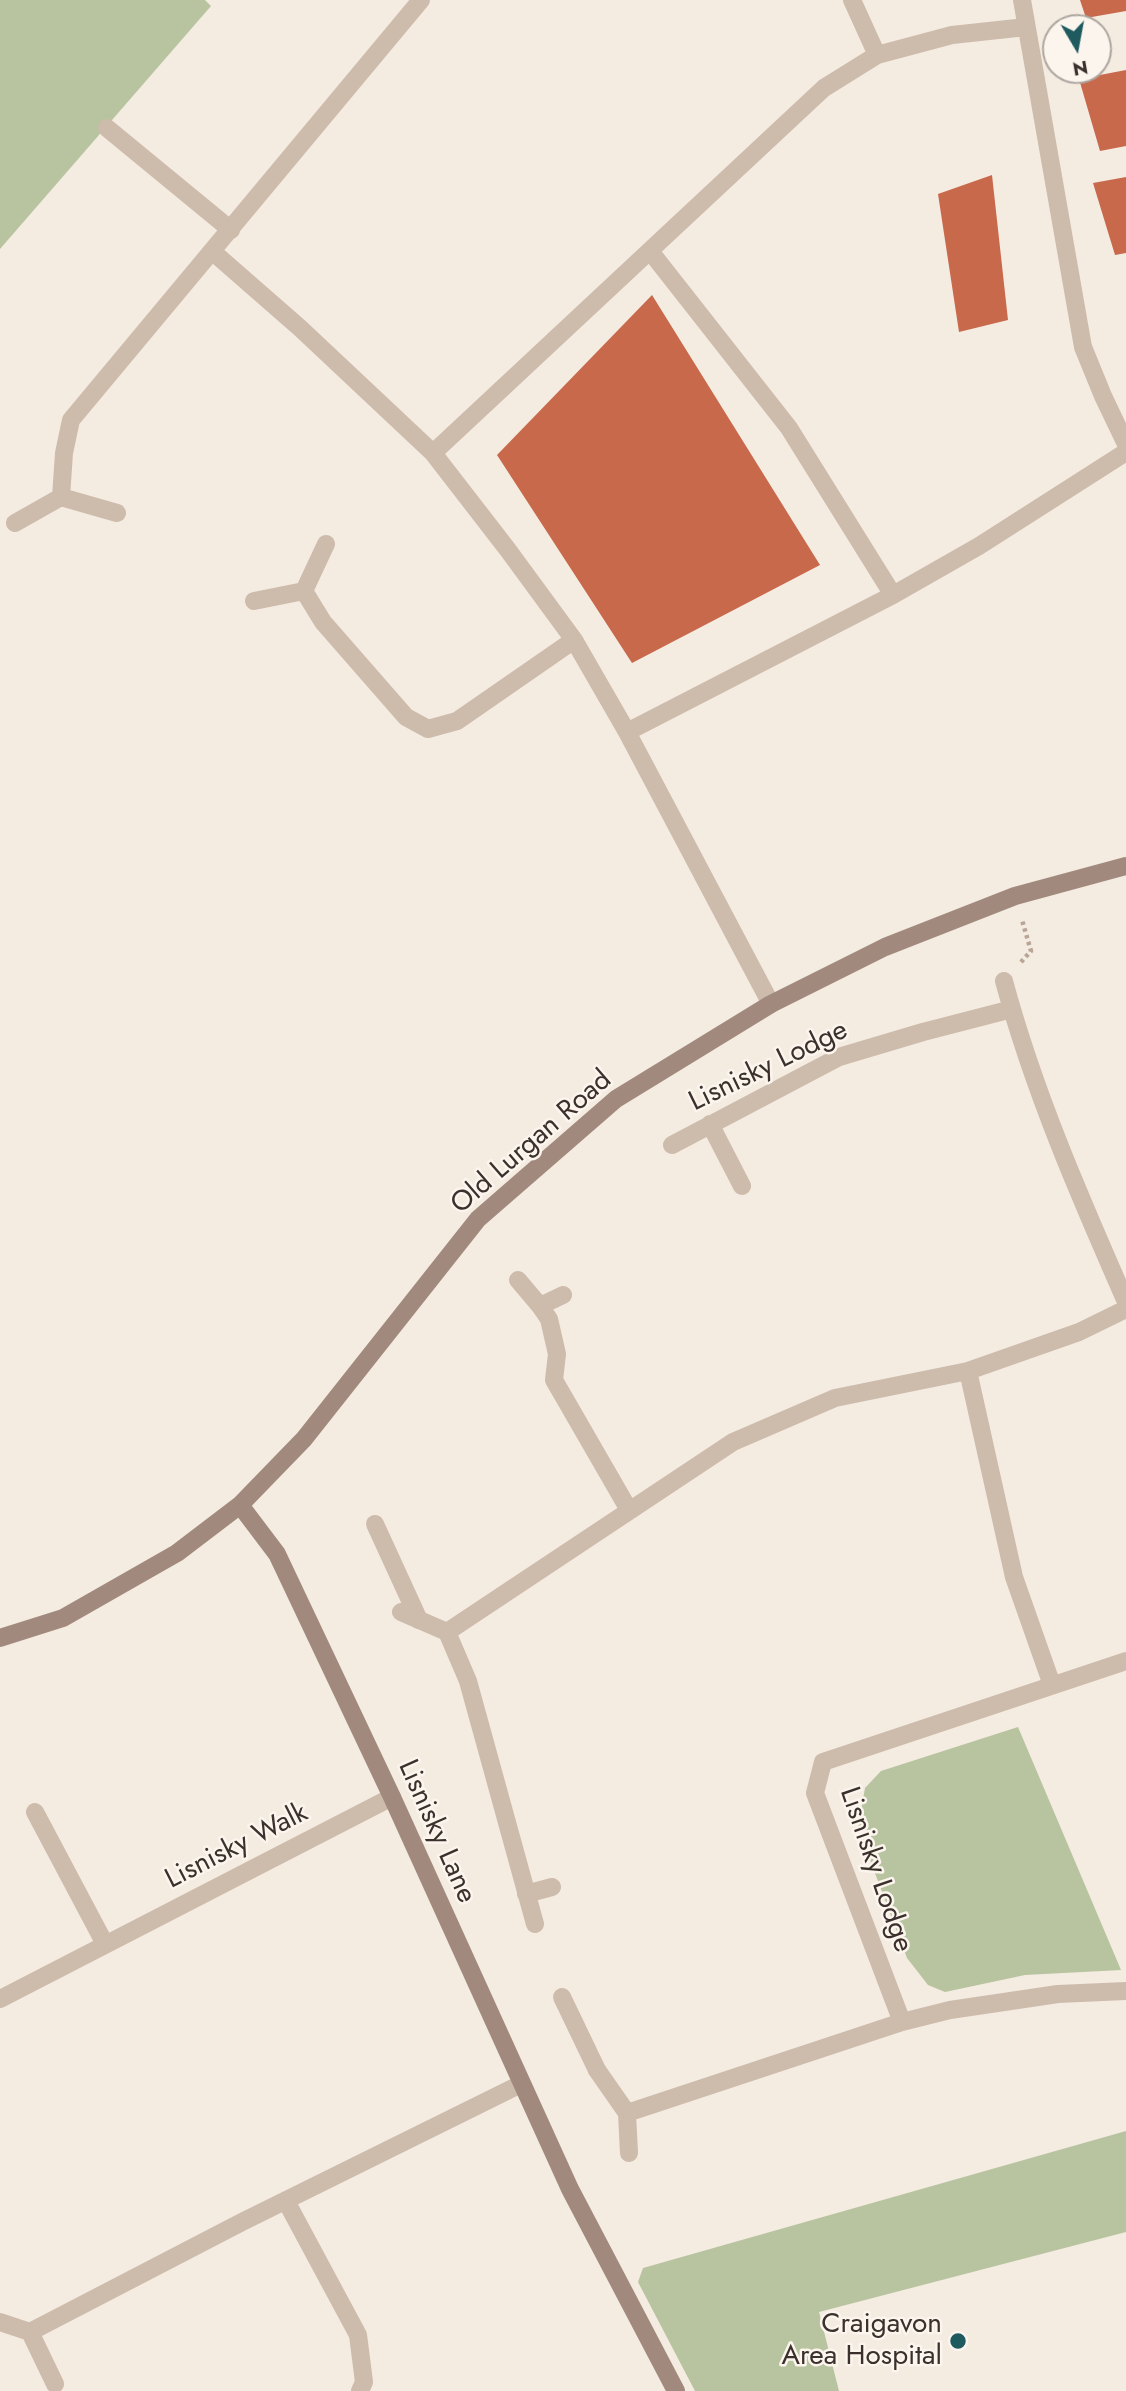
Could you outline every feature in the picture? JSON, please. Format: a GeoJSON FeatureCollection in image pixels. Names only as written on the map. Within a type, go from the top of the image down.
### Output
{"type":"FeatureCollection","features":[{"type":"Feature","properties":{"kind":"street"},"geometry":{"type":"LineString","coordinates":[[61,497],[64,453],[71,420],[421,0]]}},
{"type":"Feature","properties":{"kind":"street"},"geometry":{"type":"LineString","coordinates":[[852,0],[877,55]]}},
{"type":"Feature","properties":{"kind":"street"},"geometry":{"type":"LineString","coordinates":[[1022,0],[1083,347],[1126,444]]}},
{"type":"Feature","properties":{"kind":"street"},"geometry":{"type":"LineString","coordinates":[[433,453],[824,88],[877,55],[951,36],[1026,27]]}},
{"type":"Feature","properties":{"kind":"street"},"geometry":{"type":"LineString","coordinates":[[107,128],[232,230]]}},
{"type":"Feature","properties":{"kind":"street"},"geometry":{"type":"LineString","coordinates":[[650,251],[789,428],[892,595]]}},
{"type":"Feature","properties":{"kind":"street"},"geometry":{"type":"LineString","coordinates":[[213,252],[300,328],[433,453],[509,550],[574,640],[627,732],[771,1004]]}},
{"type":"Feature","properties":{"kind":"street"},"geometry":{"type":"LineString","coordinates":[[627,732],[892,595],[979,546],[1126,452]]}},
{"type":"Feature","properties":{"kind":"street"},"geometry":{"type":"LineString","coordinates":[[15,523],[61,497],[117,513]]}},
{"type":"Feature","properties":{"kind":"street"},"geometry":{"type":"LineString","coordinates":[[304,591],[326,544]]}},
{"type":"Feature","properties":{"kind":"street"},"geometry":{"type":"LineString","coordinates":[[304,591],[323,622],[406,717],[428,729],[457,721],[574,640]]}},
{"type":"Feature","properties":{"kind":"street"},"geometry":{"type":"LineString","coordinates":[[254,601],[304,591]]}},
{"type":"Feature","properties":{"kind":"street","name":"Old Lurgan Road"},"geometry":{"type":"LineString","coordinates":[[0,1638],[62,1618],[177,1553],[240,1505],[304,1439],[478,1219],[616,1099],[771,1004],[886,947],[1015,895],[1126,866]]}},
{"type":"Feature","properties":{"kind":"street"},"geometry":{"type":"LineString","coordinates":[[1004,981],[1064,1161],[1126,1302]]}},
{"type":"Feature","properties":{"kind":"street","name":"Lisnisky Lodge"},"geometry":{"type":"LineString","coordinates":[[673,1144],[839,1057],[1012,1009]]}},
{"type":"Feature","properties":{"kind":"street"},"geometry":{"type":"LineString","coordinates":[[710,1124],[742,1186]]}},
{"type":"Feature","properties":{"kind":"street"},"geometry":{"type":"LineString","coordinates":[[518,1280],[549,1319],[557,1354],[554,1380],[629,1510]]}},
{"type":"Feature","properties":{"kind":"street"},"geometry":{"type":"LineString","coordinates":[[540,1306],[563,1295]]}},
{"type":"Feature","properties":{"kind":"street"},"geometry":{"type":"LineString","coordinates":[[447,1632],[733,1442],[835,1398],[968,1371],[1079,1332],[1126,1309]]}},
{"type":"Feature","properties":{"kind":"street"},"geometry":{"type":"LineString","coordinates":[[968,1371],[1014,1577],[1052,1685]]}},
{"type":"Feature","properties":{"kind":"street","name":"Lisnisky Lane"},"geometry":{"type":"LineString","coordinates":[[240,1505],[276,1554],[392,1797],[570,2189],[676,2391]]}},
{"type":"Feature","properties":{"kind":"street"},"geometry":{"type":"LineString","coordinates":[[375,1524],[419,1620]]}},
{"type":"Feature","properties":{"kind":"street"},"geometry":{"type":"LineString","coordinates":[[401,1612],[447,1632],[468,1681],[536,1924]]}},
{"type":"Feature","properties":{"kind":"street","name":"Lisnisky Lodge"},"geometry":{"type":"LineString","coordinates":[[902,2022],[815,1793],[823,1762],[1126,1661]]}},
{"type":"Feature","properties":{"kind":"street","name":"Lisnisky Walk"},"geometry":{"type":"LineString","coordinates":[[0,1999],[392,1797]]}},
{"type":"Feature","properties":{"kind":"street"},"geometry":{"type":"LineString","coordinates":[[35,1812],[105,1944]]}},
{"type":"Feature","properties":{"kind":"street"},"geometry":{"type":"LineString","coordinates":[[526,1894],[552,1887]]}},
{"type":"Feature","properties":{"kind":"street"},"geometry":{"type":"LineString","coordinates":[[627,2113],[902,2022],[950,2010],[1058,1994],[1126,1991]]}},
{"type":"Feature","properties":{"kind":"street"},"geometry":{"type":"LineString","coordinates":[[562,1997],[597,2070],[627,2113],[629,2153]]}},
{"type":"Feature","properties":{"kind":"street"},"geometry":{"type":"LineString","coordinates":[[0,2322],[30,2332],[521,2084]]}},
{"type":"Feature","properties":{"kind":"street"},"geometry":{"type":"LineString","coordinates":[[286,2201],[358,2335],[364,2382],[360,2391]]}},
{"type":"Feature","properties":{"kind":"street"},"geometry":{"type":"LineString","coordinates":[[30,2332],[55,2384]]}},
{"type":"Feature","properties":{"kind":"path"},"geometry":{"type":"LineString","coordinates":[[1004,981],[1031,951],[1015,895]]}},
{"type":"Feature","properties":{"kind":"green space"},"geometry":{"type":"Polygon","coordinates":[[[0,0],[205,0],[211,6],[0,249],[0,0]]]}},
{"type":"Feature","properties":{"kind":"green space"},"geometry":{"type":"Polygon","coordinates":[[[1018,1727],[1121,1970],[1025,1975],[945,1992],[928,1985],[907,1958],[858,1828],[865,1788],[881,1771],[1018,1727]]]}},
{"type":"Feature","properties":{"kind":"green space"},"geometry":{"type":"Polygon","coordinates":[[[1126,2131],[1126,2232],[819,2312],[839,2391],[695,2391],[638,2282],[643,2268],[1126,2131]]]}},
{"type":"Feature","properties":{"kind":"building"},"geometry":{"type":"Polygon","coordinates":[[[1080,0],[1126,0],[1126,11],[1085,14],[1080,0]]]}},
{"type":"Feature","properties":{"kind":"building"},"geometry":{"type":"Polygon","coordinates":[[[1126,70],[1126,146],[1100,151],[1080,84],[1112,84],[1112,73],[1126,70]]]}},
{"type":"Feature","properties":{"kind":"building"},"geometry":{"type":"Polygon","coordinates":[[[992,175],[1008,320],[959,332],[938,194],[992,175]]]}},
{"type":"Feature","properties":{"kind":"building"},"geometry":{"type":"Polygon","coordinates":[[[1126,177],[1126,253],[1115,255],[1093,183],[1126,177]]]}},
{"type":"Feature","properties":{"kind":"building"},"geometry":{"type":"Polygon","coordinates":[[[652,295],[820,565],[632,663],[497,455],[652,295]]]}},
{"type":"Feature","properties":{"kind":"place","name":"Craigavon Area Hospital"},"geometry":{"type":"Point","coordinates":[958,2341]}}]}
